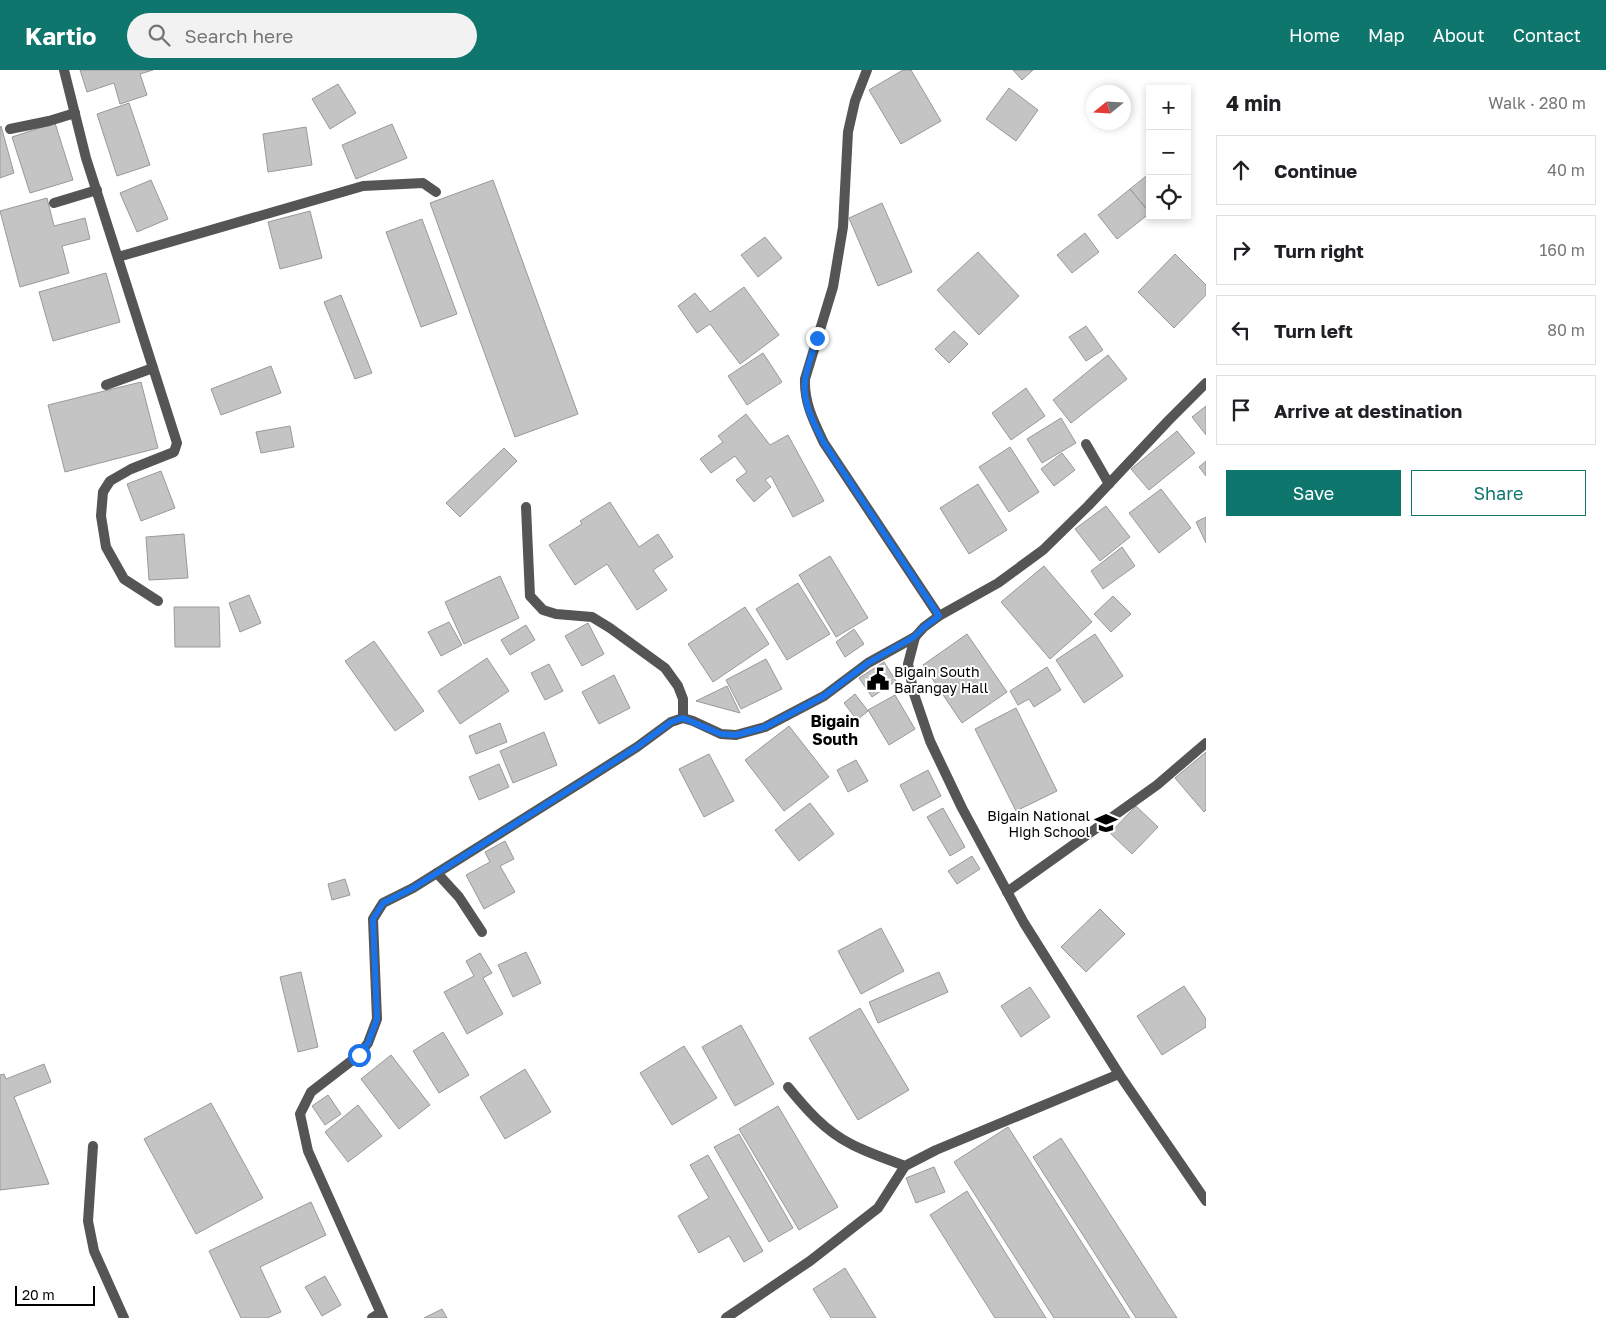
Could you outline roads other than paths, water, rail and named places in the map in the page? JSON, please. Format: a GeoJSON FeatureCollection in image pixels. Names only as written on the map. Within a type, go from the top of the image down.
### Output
{"type":"FeatureCollection","features":[{"type":"Feature","properties":{"kind":"street"},"geometry":{"type":"LineString","coordinates":[[64,70],[86,158],[177,443],[174,452],[131,469],[110,481],[103,492],[101,516],[106,548],[124,578],[158,601]]}},
{"type":"Feature","properties":{"kind":"street"},"geometry":{"type":"LineString","coordinates":[[866,70],[855,101],[848,132],[843,227],[833,287],[805,379],[804,394],[810,415],[824,443],[939,616]]}},
{"type":"Feature","properties":{"kind":"street"},"geometry":{"type":"LineString","coordinates":[[10,129],[75,114]]}},
{"type":"Feature","properties":{"kind":"street"},"geometry":{"type":"LineString","coordinates":[[118,257],[363,186],[423,183],[436,192]]}},
{"type":"Feature","properties":{"kind":"street"},"geometry":{"type":"LineString","coordinates":[[54,203],[97,190]]}},
{"type":"Feature","properties":{"kind":"street"},"geometry":{"type":"LineString","coordinates":[[106,385],[153,368]]}},
{"type":"Feature","properties":{"kind":"street"},"geometry":{"type":"LineString","coordinates":[[379,1316],[308,1151],[300,1114],[311,1092],[359,1055],[368,1043],[377,1019],[373,919],[383,903],[413,888],[608,766],[671,722],[683,718],[721,734],[736,735],[765,727],[824,696],[868,663],[914,637],[939,616],[998,583],[1043,550],[1206,383]]}},
{"type":"Feature","properties":{"kind":"street"},"geometry":{"type":"LineString","coordinates":[[1086,444],[1109,484]]}},
{"type":"Feature","properties":{"kind":"street"},"geometry":{"type":"LineString","coordinates":[[526,507],[530,596],[543,610],[556,614],[592,617],[664,668],[678,686],[683,699],[683,718]]}},
{"type":"Feature","properties":{"kind":"street"},"geometry":{"type":"LineString","coordinates":[[914,637],[908,664],[914,694],[930,740],[962,808],[1024,923],[1119,1074],[1206,1201]]}},
{"type":"Feature","properties":{"kind":"street"},"geometry":{"type":"LineString","coordinates":[[1007,892],[1157,785],[1206,743]]}},
{"type":"Feature","properties":{"kind":"street"},"geometry":{"type":"LineString","coordinates":[[437,873],[459,897],[482,932]]}},
{"type":"Feature","properties":{"kind":"street"},"geometry":{"type":"LineString","coordinates":[[726,1318],[810,1261],[878,1208],[905,1166],[936,1150],[1119,1074]]}},
{"type":"Feature","properties":{"kind":"street"},"geometry":{"type":"LineString","coordinates":[[788,1087],[823,1126],[851,1144],[905,1166]]}},
{"type":"Feature","properties":{"kind":"street"},"geometry":{"type":"LineString","coordinates":[[93,1146],[88,1221],[94,1251],[124,1318]]}},
{"type":"Feature","properties":{"kind":"place","name":"Bigain South Barangay Hall"},"geometry":{"type":"Point","coordinates":[878,679]}},
{"type":"Feature","properties":{"kind":"place","name":"Bigain National High School"},"geometry":{"type":"Point","coordinates":[1106,823]}},
{"type":"Feature","properties":{"kind":"district","name":"Bigain South"},"geometry":{"type":"Point","coordinates":[835,730]}}]}
